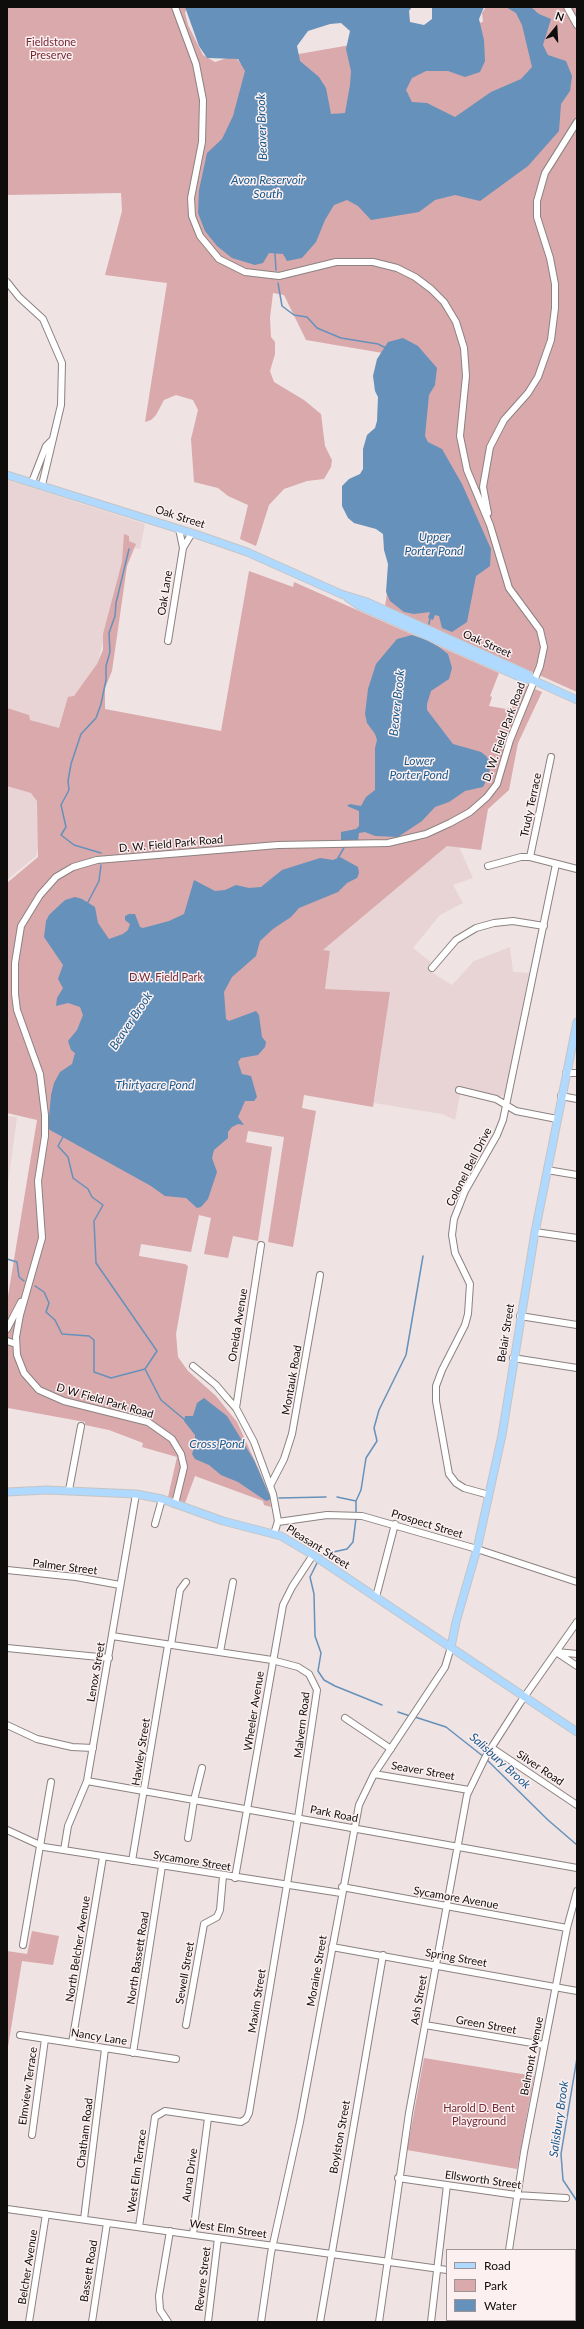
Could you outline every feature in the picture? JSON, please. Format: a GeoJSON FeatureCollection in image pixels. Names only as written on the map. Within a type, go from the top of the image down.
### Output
{"type":"FeatureCollection","features":[{"type":"Feature","properties":{"kind":"main road","name":"Oak Street"},"geometry":{"type":"LineString","coordinates":[[7,475],[192,533],[247,552],[487,659],[524,679],[534,680],[577,700]]}},
{"type":"Feature","properties":{"kind":"main road","name":"Belair Street"},"geometry":{"type":"LineString","coordinates":[[451,1647],[456,1622],[477,1549],[502,1435],[513,1358],[535,1232],[577,1022]]}},
{"type":"Feature","properties":{"kind":"main road","name":"Pleasant Street"},"geometry":{"type":"LineString","coordinates":[[7,1492],[69,1490],[136,1494],[162,1499],[222,1521],[274,1534],[292,1542],[316,1557],[577,1732]]}},
{"type":"Feature","properties":{"kind":"street","name":"D. W. Field Park Road"},"geometry":{"type":"LineString","coordinates":[[20,1365],[16,1344],[18,1324],[42,1238],[38,1181],[45,1136],[45,1115],[40,1074],[17,1010],[15,994],[15,963],[21,926],[40,895],[56,878],[73,867],[97,860],[278,845],[388,843],[426,834],[470,812],[487,797],[497,784],[510,740],[543,654],[542,635],[509,588],[489,522],[469,477],[461,441],[461,412],[466,370],[462,337],[452,315],[436,293],[404,271],[384,264],[366,261],[336,262],[278,276],[256,275],[238,270],[223,262],[204,242],[194,223],[191,206],[192,186],[201,147],[204,119],[203,100],[198,72],[175,7]]}},
{"type":"Feature","properties":{"kind":"street"},"geometry":{"type":"LineString","coordinates":[[567,7],[577,25]]}},
{"type":"Feature","properties":{"kind":"street","name":"D. W. Field Park Road"},"geometry":{"type":"LineString","coordinates":[[489,522],[483,487],[488,453],[504,420],[538,377],[546,356],[554,325],[555,284],[550,258],[537,216],[538,194],[545,173],[577,122]]}},
{"type":"Feature","properties":{"kind":"street"},"geometry":{"type":"LineString","coordinates":[[7,282],[19,297],[43,319],[61,359],[62,400],[51,441],[52,449],[42,486]]}},
{"type":"Feature","properties":{"kind":"street"},"geometry":{"type":"LineString","coordinates":[[32,482],[46,446],[51,441]]}},
{"type":"Feature","properties":{"kind":"street","name":"Oak Lane"},"geometry":{"type":"LineString","coordinates":[[168,641],[183,548],[179,529]]}},
{"type":"Feature","properties":{"kind":"street","name":"Oak Lane"},"geometry":{"type":"LineString","coordinates":[[183,548],[192,533]]}},
{"type":"Feature","properties":{"kind":"street","name":"Trudy Terrace"},"geometry":{"type":"LineString","coordinates":[[530,857],[551,757]]}},
{"type":"Feature","properties":{"kind":"street"},"geometry":{"type":"LineString","coordinates":[[488,866],[530,857],[577,869]]}},
{"type":"Feature","properties":{"kind":"street","name":"Colonel Bell Drive"},"geometry":{"type":"LineString","coordinates":[[489,1495],[464,1488],[456,1483],[449,1474],[439,1418],[436,1386],[468,1314],[470,1284],[454,1253],[452,1235],[454,1219],[465,1191],[497,1135],[507,1105],[556,864]]}},
{"type":"Feature","properties":{"kind":"street"},"geometry":{"type":"LineString","coordinates":[[432,968],[456,940],[476,928],[494,923],[513,921],[544,926]]}},
{"type":"Feature","properties":{"kind":"street"},"geometry":{"type":"LineString","coordinates":[[566,1073],[577,1073]]}},
{"type":"Feature","properties":{"kind":"street"},"geometry":{"type":"LineString","coordinates":[[459,1090],[496,1099],[516,1111],[557,1119]]}},
{"type":"Feature","properties":{"kind":"street"},"geometry":{"type":"LineString","coordinates":[[562,1096],[577,1099]]}},
{"type":"Feature","properties":{"kind":"street"},"geometry":{"type":"LineString","coordinates":[[547,1170],[577,1175]]}},
{"type":"Feature","properties":{"kind":"street"},"geometry":{"type":"LineString","coordinates":[[535,1232],[577,1238]]}},
{"type":"Feature","properties":{"kind":"street","name":"Oneida Avenue"},"geometry":{"type":"LineString","coordinates":[[236,1408],[262,1246]]}},
{"type":"Feature","properties":{"kind":"street","name":"Montauk Road"},"geometry":{"type":"LineString","coordinates":[[271,1484],[284,1459],[292,1434],[320,1275]]}},
{"type":"Feature","properties":{"kind":"street"},"geometry":{"type":"LineString","coordinates":[[7,1329],[27,1290]]}},
{"type":"Feature","properties":{"kind":"street"},"geometry":{"type":"LineString","coordinates":[[520,1316],[577,1325]]}},
{"type":"Feature","properties":{"kind":"street"},"geometry":{"type":"LineString","coordinates":[[7,1341],[16,1344]]}},
{"type":"Feature","properties":{"kind":"street"},"geometry":{"type":"LineString","coordinates":[[513,1358],[577,1368]]}},
{"type":"Feature","properties":{"kind":"street","name":"D W Field Park Road"},"geometry":{"type":"LineString","coordinates":[[20,1365],[32,1384],[48,1395],[64,1401],[148,1422],[168,1436],[177,1447],[184,1467],[175,1504]]}},
{"type":"Feature","properties":{"kind":"street"},"geometry":{"type":"LineString","coordinates":[[192,1366],[216,1385],[236,1408],[254,1442],[271,1484],[278,1522],[274,1534]]}},
{"type":"Feature","properties":{"kind":"street"},"geometry":{"type":"LineString","coordinates":[[69,1490],[81,1426]]}},
{"type":"Feature","properties":{"kind":"street","name":"Lenox Street"},"geometry":{"type":"LineString","coordinates":[[64,1850],[68,1826],[87,1780],[136,1494]]}},
{"type":"Feature","properties":{"kind":"street"},"geometry":{"type":"LineString","coordinates":[[155,1524],[162,1499]]}},
{"type":"Feature","properties":{"kind":"street","name":"Prospect Street"},"geometry":{"type":"LineString","coordinates":[[278,1522],[327,1515],[356,1515],[395,1524],[577,1582]]}},
{"type":"Feature","properties":{"kind":"street"},"geometry":{"type":"LineString","coordinates":[[376,1597],[395,1524]]}},
{"type":"Feature","properties":{"kind":"street","name":"Wheeler Avenue"},"geometry":{"type":"LineString","coordinates":[[235,1878],[248,1810],[272,1660],[283,1605],[292,1587],[316,1557]]}},
{"type":"Feature","properties":{"kind":"street","name":"Palmer Street"},"geometry":{"type":"LineString","coordinates":[[7,1570],[76,1577],[120,1585]]}},
{"type":"Feature","properties":{"kind":"street","name":"Hawley Street"},"geometry":{"type":"LineString","coordinates":[[132,1861],[180,1590],[186,1582]]}},
{"type":"Feature","properties":{"kind":"street"},"geometry":{"type":"LineString","coordinates":[[220,1652],[233,1582]]}},
{"type":"Feature","properties":{"kind":"street","name":"Ash Street"},"geometry":{"type":"LineString","coordinates":[[379,2322],[398,2178],[445,1907],[469,1790],[485,1758],[577,1622]]}},
{"type":"Feature","properties":{"kind":"street","name":"Malvern Road"},"geometry":{"type":"LineString","coordinates":[[112,1636],[272,1660],[304,1670],[309,1674],[317,1690],[287,1885]]}},
{"type":"Feature","properties":{"kind":"street","name":"Moraine Street"},"geometry":{"type":"LineString","coordinates":[[262,2322],[273,2245],[300,2122],[359,1805],[374,1774],[445,1667],[451,1647]]}},
{"type":"Feature","properties":{"kind":"street"},"geometry":{"type":"LineString","coordinates":[[7,1648],[109,1658]]}},
{"type":"Feature","properties":{"kind":"street"},"geometry":{"type":"LineString","coordinates":[[556,1652],[577,1654]]}},
{"type":"Feature","properties":{"kind":"street"},"geometry":{"type":"LineString","coordinates":[[556,1652],[577,1666]]}},
{"type":"Feature","properties":{"kind":"street"},"geometry":{"type":"LineString","coordinates":[[345,1718],[391,1749]]}},
{"type":"Feature","properties":{"kind":"street"},"geometry":{"type":"LineString","coordinates":[[7,1725],[37,1739],[72,1747],[92,1748]]}},
{"type":"Feature","properties":{"kind":"street","name":"Silver Road"},"geometry":{"type":"LineString","coordinates":[[492,1748],[577,1805]]}},
{"type":"Feature","properties":{"kind":"street"},"geometry":{"type":"LineString","coordinates":[[188,1838],[194,1800],[202,1768]]}},
{"type":"Feature","properties":{"kind":"street","name":"Seaver Street"},"geometry":{"type":"LineString","coordinates":[[374,1774],[469,1790]]}},
{"type":"Feature","properties":{"kind":"street","name":"Park Road"},"geometry":{"type":"LineString","coordinates":[[87,1780],[456,1848],[577,1868]]}},
{"type":"Feature","properties":{"kind":"street"},"geometry":{"type":"LineString","coordinates":[[23,1945],[51,1782]]}},
{"type":"Feature","properties":{"kind":"street","name":"Sycamore Street"},"geometry":{"type":"LineString","coordinates":[[7,1830],[40,1845],[103,1857],[235,1878],[342,1890]]}},
{"type":"Feature","properties":{"kind":"street","name":"North Belcher Avenue"},"geometry":{"type":"LineString","coordinates":[[72,2043],[103,1857]]}},
{"type":"Feature","properties":{"kind":"street","name":"North Bassett Road"},"geometry":{"type":"LineString","coordinates":[[134,2053],[162,1866]]}},
{"type":"Feature","properties":{"kind":"street","name":"Sewell Street"},"geometry":{"type":"LineString","coordinates":[[186,2025],[204,1924],[217,1916],[220,1910],[223,1876]]}},
{"type":"Feature","properties":{"kind":"street","name":"Maxim Street"},"geometry":{"type":"LineString","coordinates":[[246,2119],[249,2113],[287,1885]]}},
{"type":"Feature","properties":{"kind":"street","name":"Sycamore Avenue"},"geometry":{"type":"LineString","coordinates":[[342,1890],[567,1928]]}},
{"type":"Feature","properties":{"kind":"street","name":"Belmont Avenue"},"geometry":{"type":"LineString","coordinates":[[509,2249],[516,2195],[544,2045],[567,1928],[577,1891]]}},
{"type":"Feature","properties":{"kind":"street","name":"Spring Street"},"geometry":{"type":"LineString","coordinates":[[332,1947],[556,1986],[577,1991]]}},
{"type":"Feature","properties":{"kind":"street","name":"Boylston Street"},"geometry":{"type":"LineString","coordinates":[[320,2322],[330,2253],[383,1955]]}},
{"type":"Feature","properties":{"kind":"street","name":"Green Street"},"geometry":{"type":"LineString","coordinates":[[424,2025],[544,2045]]}},
{"type":"Feature","properties":{"kind":"street","name":"Nancy Lane"},"geometry":{"type":"LineString","coordinates":[[20,2035],[176,2059]]}},
{"type":"Feature","properties":{"kind":"street","name":"Elmview Terrace"},"geometry":{"type":"LineString","coordinates":[[32,2135],[45,2039]]}},
{"type":"Feature","properties":{"kind":"street","name":"Chatham Road"},"geometry":{"type":"LineString","coordinates":[[84,2219],[105,2049]]}},
{"type":"Feature","properties":{"kind":"street","name":"West Elm Terrace"},"geometry":{"type":"LineString","coordinates":[[139,2227],[155,2117],[165,2111],[241,2122],[246,2119]]}},
{"type":"Feature","properties":{"kind":"street","name":"Auna Drive"},"geometry":{"type":"LineString","coordinates":[[193,2234],[208,2118]]}},
{"type":"Feature","properties":{"kind":"street","name":"Ellsworth Street"},"geometry":{"type":"LineString","coordinates":[[398,2178],[516,2195],[566,2198]]}},
{"type":"Feature","properties":{"kind":"street"},"geometry":{"type":"LineString","coordinates":[[431,2322],[447,2185]]}},
{"type":"Feature","properties":{"kind":"street","name":"West Elm Street"},"geometry":{"type":"LineString","coordinates":[[7,2209],[446,2270]]}},
{"type":"Feature","properties":{"kind":"street","name":"Belcher Avenue"},"geometry":{"type":"LineString","coordinates":[[29,2322],[46,2214]]}},
{"type":"Feature","properties":{"kind":"street","name":"Bassett Road"},"geometry":{"type":"LineString","coordinates":[[92,2322],[107,2222]]}},
{"type":"Feature","properties":{"kind":"street"},"geometry":{"type":"LineString","coordinates":[[168,2322],[160,2310],[159,2296],[170,2231]]}},
{"type":"Feature","properties":{"kind":"street","name":"Revere Street"},"geometry":{"type":"LineString","coordinates":[[208,2322],[218,2238]]}},
{"type":"Feature","properties":{"kind":"shaded area"},"geometry":{"type":"Polygon","coordinates":[[[7,480],[145,524],[140,549],[135,548],[135,544],[123,563],[96,669],[61,730],[7,712],[7,480]]]}},
{"type":"Feature","properties":{"kind":"shaded area"},"geometry":{"type":"Polygon","coordinates":[[[7,784],[51,796],[36,856],[7,880],[7,784]]]}},
{"type":"Feature","properties":{"kind":"shaded area"},"geometry":{"type":"Polygon","coordinates":[[[447,846],[459,847],[473,878],[453,885],[463,903],[440,915],[413,948],[431,962],[428,970],[452,985],[474,961],[510,947],[513,972],[529,973],[505,1095],[498,1097],[461,1090],[455,1120],[442,1114],[374,1103],[390,992],[325,989],[330,952],[323,950],[447,846]]]}},
{"type":"Feature","properties":{"kind":"shaded area"},"geometry":{"type":"Polygon","coordinates":[[[7,1116],[17,1117],[7,1191],[7,1116]]]}},
{"type":"Feature","properties":{"kind":"green space","name":"Fieldstone Preserve"},"geometry":{"type":"Polygon","coordinates":[[[7,7],[187,7],[185,13],[188,25],[203,55],[215,62],[230,57],[237,59],[241,64],[483,22],[482,13],[486,7],[515,7],[519,16],[538,12],[533,11],[530,7],[577,7],[577,692],[385,606],[424,360],[306,340],[284,295],[273,293],[270,318],[271,337],[275,342],[275,354],[270,371],[274,382],[304,400],[321,414],[325,446],[332,460],[331,467],[324,479],[307,481],[284,489],[269,505],[256,546],[240,539],[248,505],[228,496],[218,488],[194,482],[191,439],[198,410],[193,400],[176,395],[164,400],[156,415],[151,420],[145,422],[167,283],[105,275],[122,211],[121,193],[7,195],[7,7]]]}},
{"type":"Feature","properties":{"kind":"green space","name":"D.W. Field Park"},"geometry":{"type":"Polygon","coordinates":[[[124,534],[129,536],[129,541],[136,544],[127,566],[112,671],[105,688],[105,709],[221,731],[249,571],[293,587],[294,582],[499,673],[490,696],[492,697],[489,706],[506,709],[513,706],[523,684],[542,692],[518,743],[509,790],[488,809],[481,850],[447,846],[323,950],[330,951],[325,989],[390,992],[373,1107],[304,1095],[302,1108],[316,1111],[293,1247],[268,1242],[284,1137],[248,1131],[246,1142],[272,1147],[258,1241],[233,1236],[228,1258],[204,1254],[211,1218],[199,1215],[191,1252],[141,1244],[139,1256],[185,1264],[188,1266],[176,1334],[178,1357],[188,1371],[216,1396],[237,1422],[269,1494],[271,1507],[264,1505],[263,1501],[195,1476],[185,1503],[168,1497],[177,1457],[142,1447],[143,1443],[109,1430],[85,1425],[85,1422],[8,1408],[7,1414],[7,1302],[37,1120],[7,1113],[7,883],[38,857],[37,801],[31,793],[7,786],[7,708],[29,715],[30,720],[59,728],[68,697],[74,696],[97,664],[103,650],[103,634],[122,562],[124,534]]]}},
{"type":"Feature","properties":{"kind":"green space"},"geometry":{"type":"Polygon","coordinates":[[[32,1931],[59,1936],[53,1965],[22,1961],[7,2053],[7,1951],[27,1954],[32,1931]]]}},
{"type":"Feature","properties":{"kind":"green space","name":"Harold D. Bent Playground"},"geometry":{"type":"Polygon","coordinates":[[[424,2058],[534,2076],[517,2169],[407,2150],[424,2058]]]}},
{"type":"Feature","properties":{"kind":"water","name":"Avon Reservoir South"},"geometry":{"type":"Polygon","coordinates":[[[185,7],[412,7],[409,11],[410,22],[424,25],[432,19],[432,7],[484,7],[479,19],[484,40],[485,61],[480,72],[465,77],[448,71],[426,71],[412,78],[406,90],[412,102],[427,103],[455,117],[491,92],[521,79],[532,67],[522,25],[516,13],[506,7],[531,7],[539,14],[551,19],[543,45],[548,55],[566,61],[572,76],[570,91],[561,104],[559,131],[528,166],[480,201],[455,195],[435,200],[419,212],[371,220],[358,206],[347,200],[334,205],[325,220],[316,242],[302,258],[287,261],[283,254],[269,253],[263,263],[255,265],[232,258],[217,246],[205,231],[198,213],[199,190],[207,153],[222,139],[233,116],[245,71],[238,59],[207,58],[199,46],[185,7]],[[341,23],[330,24],[308,31],[297,46],[300,61],[319,77],[326,88],[331,114],[345,113],[351,71],[346,49],[350,31],[341,23]]]}},
{"type":"Feature","properties":{"kind":"water","name":"Upper Porter Pond"},"geometry":{"type":"Polygon","coordinates":[[[403,338],[418,346],[437,368],[435,385],[429,395],[425,436],[428,442],[442,449],[462,484],[491,549],[490,566],[476,576],[467,622],[452,632],[442,628],[439,616],[435,615],[433,620],[428,618],[430,612],[414,614],[404,612],[390,601],[386,592],[388,564],[384,550],[383,534],[376,529],[354,523],[348,518],[342,506],[342,486],[349,479],[360,474],[363,469],[363,449],[367,435],[375,428],[377,421],[378,397],[375,391],[373,376],[377,359],[388,342],[403,338]]]}},
{"type":"Feature","properties":{"kind":"water","name":"Lower Porter Pond"},"geometry":{"type":"Polygon","coordinates":[[[412,635],[427,640],[448,654],[452,668],[449,679],[431,691],[427,704],[427,710],[453,744],[481,752],[486,756],[490,762],[489,775],[483,787],[465,791],[449,802],[435,807],[422,821],[398,837],[375,836],[365,832],[359,833],[358,841],[341,840],[341,832],[356,829],[359,826],[359,811],[347,806],[350,804],[361,806],[366,797],[375,790],[375,748],[377,740],[375,734],[367,723],[365,714],[368,689],[376,664],[397,639],[412,635]]]}},
{"type":"Feature","properties":{"kind":"water","name":"Thirtyacre Pond"},"geometry":{"type":"Polygon","coordinates":[[[340,857],[358,867],[359,873],[357,878],[347,883],[338,892],[299,908],[291,917],[273,929],[260,941],[256,956],[232,977],[224,992],[226,1019],[229,1021],[256,1011],[259,1015],[262,1037],[266,1042],[265,1047],[258,1055],[241,1058],[238,1062],[242,1074],[251,1076],[257,1097],[254,1101],[245,1101],[238,1117],[244,1125],[238,1124],[232,1127],[228,1132],[228,1138],[214,1150],[212,1158],[217,1172],[208,1199],[201,1207],[197,1208],[186,1198],[165,1196],[151,1186],[48,1128],[51,1095],[54,1083],[60,1072],[72,1064],[75,1053],[71,1050],[68,1041],[77,1030],[83,1015],[80,1007],[68,1003],[56,1006],[57,998],[63,988],[58,979],[63,965],[44,937],[46,921],[49,915],[65,900],[75,897],[82,899],[95,907],[98,923],[109,939],[123,934],[128,930],[130,924],[125,920],[125,916],[129,914],[135,914],[140,927],[143,928],[169,921],[184,914],[194,880],[215,891],[225,890],[236,885],[249,888],[261,887],[282,870],[320,858],[333,860],[340,857]]]}},
{"type":"Feature","properties":{"kind":"water","name":"Cross Pond"},"geometry":{"type":"Polygon","coordinates":[[[204,1398],[227,1416],[254,1460],[271,1499],[266,1501],[238,1482],[221,1475],[209,1465],[195,1459],[192,1454],[195,1445],[195,1435],[184,1421],[185,1416],[193,1416],[197,1403],[204,1398]]]}},
{"type":"Feature","properties":{"kind":"waterway","name":"Beaver Brook"},"geometry":{"type":"LineString","coordinates":[[275,253],[276,270]]}},
{"type":"Feature","properties":{"kind":"waterway","name":"Beaver Brook"},"geometry":{"type":"LineString","coordinates":[[278,283],[282,306],[294,315],[307,317],[317,328],[341,338],[378,344],[386,348]]}},
{"type":"Feature","properties":{"kind":"waterway"},"geometry":{"type":"LineString","coordinates":[[101,853],[74,845],[61,835],[66,827],[61,805],[69,790],[68,781],[71,764],[81,734],[96,718],[101,704],[106,680],[106,666],[110,652],[109,633],[115,616],[116,603],[129,549]]}},
{"type":"Feature","properties":{"kind":"waterway","name":"Beaver Brook"},"geometry":{"type":"LineString","coordinates":[[429,624],[430,619]]}},
{"type":"Feature","properties":{"kind":"waterway","name":"Beaver Brook"},"geometry":{"type":"LineString","coordinates":[[338,858],[345,846]]}},
{"type":"Feature","properties":{"kind":"waterway"},"geometry":{"type":"LineString","coordinates":[[87,904],[99,881],[101,865]]}},
{"type":"Feature","properties":{"kind":"waterway","name":"Beaver Brook"},"geometry":{"type":"LineString","coordinates":[[63,1137],[58,1146],[68,1157],[73,1178],[88,1189],[92,1197],[103,1205],[94,1221],[96,1263],[157,1351],[145,1369],[161,1400],[185,1420]]}},
{"type":"Feature","properties":{"kind":"waterway"},"geometry":{"type":"LineString","coordinates":[[356,1501],[361,1490],[366,1458],[377,1441],[374,1428],[379,1410],[406,1355],[423,1256]]}},
{"type":"Feature","properties":{"kind":"waterway"},"geometry":{"type":"LineString","coordinates":[[7,1259],[17,1262],[19,1277],[24,1281]]}},
{"type":"Feature","properties":{"kind":"waterway"},"geometry":{"type":"LineString","coordinates":[[35,1286],[44,1292],[49,1303],[46,1312],[55,1320],[62,1334],[89,1336],[94,1340],[94,1372],[111,1378],[145,1369]]}},
{"type":"Feature","properties":{"kind":"waterway","name":"Salisbury Brook"},"geometry":{"type":"LineString","coordinates":[[279,1498],[326,1497]]}},
{"type":"Feature","properties":{"kind":"waterway","name":"Salisbury Brook"},"geometry":{"type":"LineString","coordinates":[[337,1497],[356,1501],[356,1514]]}},
{"type":"Feature","properties":{"kind":"waterway","name":"Salisbury Brook"},"geometry":{"type":"LineString","coordinates":[[320,1558],[324,1554],[347,1549],[353,1542],[356,1518]]}},
{"type":"Feature","properties":{"kind":"waterway","name":"Salisbury Brook"},"geometry":{"type":"LineString","coordinates":[[318,1561],[310,1577],[314,1594],[315,1636],[321,1653],[318,1671],[324,1680],[335,1686],[382,1705]]}},
{"type":"Feature","properties":{"kind":"waterway","name":"Salisbury Brook"},"geometry":{"type":"LineString","coordinates":[[398,1712],[410,1716]]}},
{"type":"Feature","properties":{"kind":"waterway","name":"Salisbury Brook"},"geometry":{"type":"LineString","coordinates":[[415,1717],[446,1727],[484,1757]]}},
{"type":"Feature","properties":{"kind":"waterway","name":"Salisbury Brook"},"geometry":{"type":"LineString","coordinates":[[486,1759],[548,1820],[577,1845]]}},
{"type":"Feature","properties":{"kind":"waterway","name":"Salisbury Brook"},"geometry":{"type":"LineString","coordinates":[[577,2058],[561,2154],[563,2180],[577,2201]]}}]}
